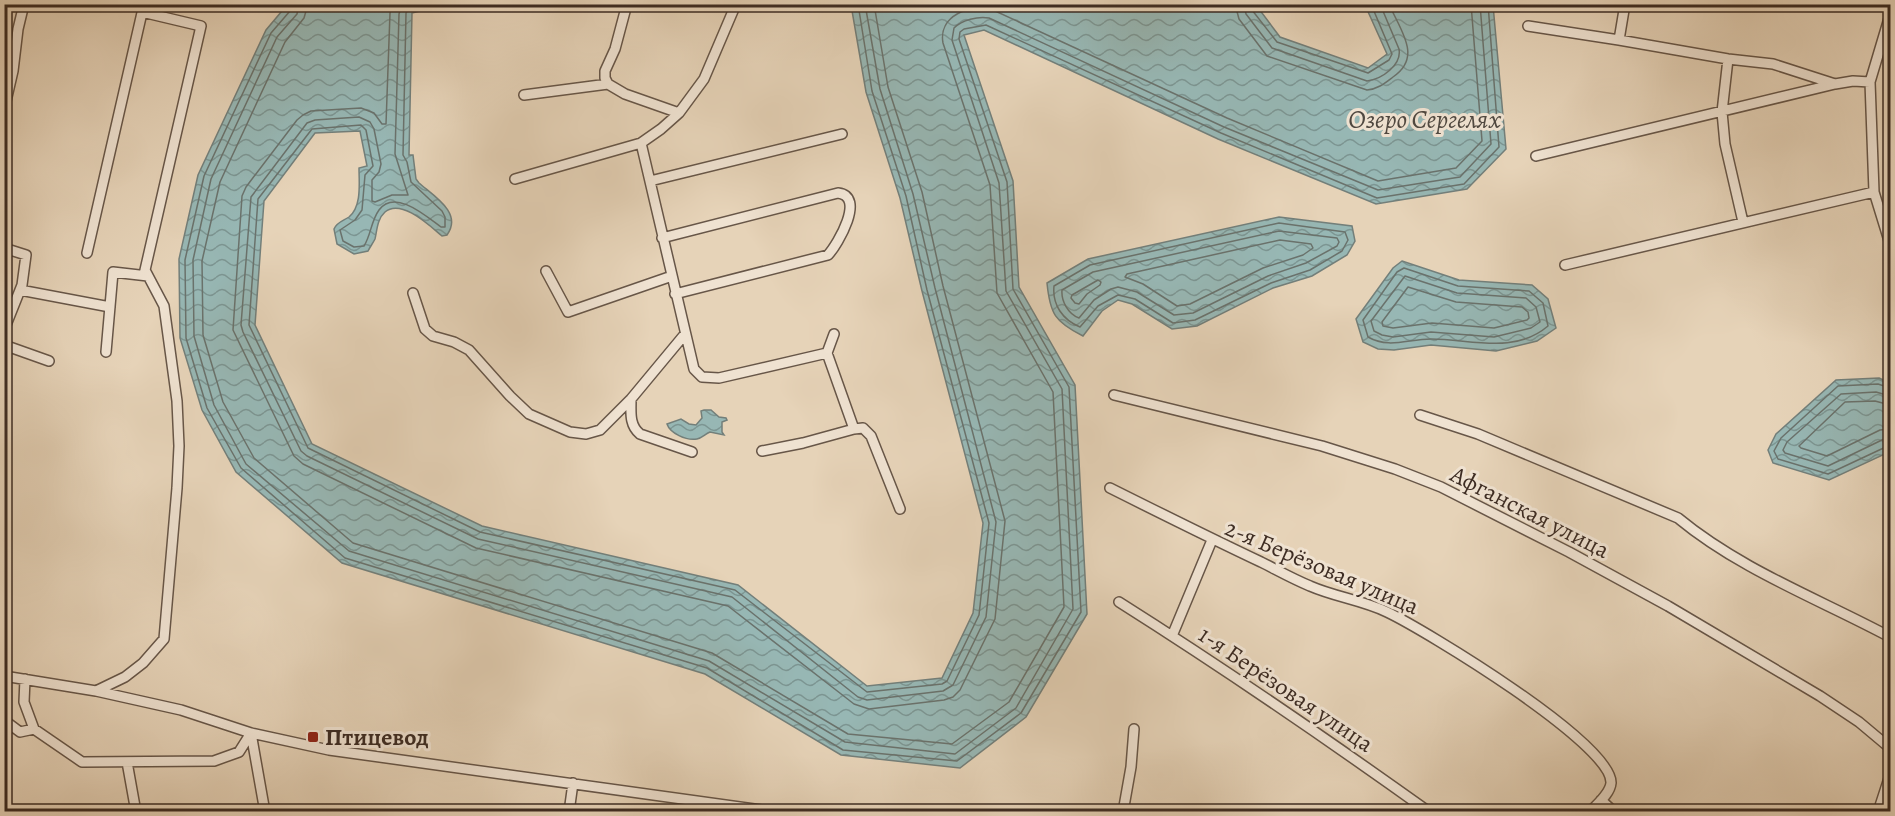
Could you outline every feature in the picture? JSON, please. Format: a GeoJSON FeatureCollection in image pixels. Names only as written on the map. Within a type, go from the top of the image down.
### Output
{"type":"FeatureCollection","features":[{"type":"Feature","properties":{"kind":"street"},"geometry":{"type":"LineString","coordinates":[[4,110],[24,4]]}},
{"type":"Feature","properties":{"kind":"street"},"geometry":{"type":"LineString","coordinates":[[627,4],[605,78],[608,84],[625,94],[679,113]]}},
{"type":"Feature","properties":{"kind":"street"},"geometry":{"type":"LineString","coordinates":[[515,179],[641,143],[661,129],[679,113],[705,80],[736,4]]}},
{"type":"Feature","properties":{"kind":"street"},"geometry":{"type":"LineString","coordinates":[[1619,40],[1625,4]]}},
{"type":"Feature","properties":{"kind":"street"},"geometry":{"type":"LineString","coordinates":[[87,253],[143,8],[201,26],[145,270],[164,306],[177,401],[179,446],[177,488],[164,639],[143,663],[125,677],[96,691]]}},
{"type":"Feature","properties":{"kind":"street"},"geometry":{"type":"LineString","coordinates":[[1890,15],[1870,81],[1874,192],[1890,244]]}},
{"type":"Feature","properties":{"kind":"street"},"geometry":{"type":"LineString","coordinates":[[1528,26],[1728,59],[1773,64],[1835,84]]}},
{"type":"Feature","properties":{"kind":"street"},"geometry":{"type":"LineString","coordinates":[[1728,59],[1722,112],[1725,144],[1743,222]]}},
{"type":"Feature","properties":{"kind":"street"},"geometry":{"type":"LineString","coordinates":[[1536,156],[1835,84],[1870,81]]}},
{"type":"Feature","properties":{"kind":"street"},"geometry":{"type":"LineString","coordinates":[[524,95],[608,84]]}},
{"type":"Feature","properties":{"kind":"street"},"geometry":{"type":"LineString","coordinates":[[650,182],[842,134]]}},
{"type":"Feature","properties":{"kind":"street"},"geometry":{"type":"LineString","coordinates":[[641,143],[694,369],[702,377],[719,378],[827,352]]}},
{"type":"Feature","properties":{"kind":"street"},"geometry":{"type":"LineString","coordinates":[[1565,264],[1874,192]]}},
{"type":"Feature","properties":{"kind":"street"},"geometry":{"type":"LineString","coordinates":[[662,238],[838,193],[844,193],[847,197],[850,213],[847,224],[828,255],[675,294]]}},
{"type":"Feature","properties":{"kind":"street"},"geometry":{"type":"LineString","coordinates":[[4,248],[26,255],[20,290],[4,330]]}},
{"type":"Feature","properties":{"kind":"street"},"geometry":{"type":"LineString","coordinates":[[546,271],[568,312],[672,276]]}},
{"type":"Feature","properties":{"kind":"street"},"geometry":{"type":"LineString","coordinates":[[106,352],[113,272],[148,276]]}},
{"type":"Feature","properties":{"kind":"street"},"geometry":{"type":"LineString","coordinates":[[20,290],[110,307]]}},
{"type":"Feature","properties":{"kind":"street"},"geometry":{"type":"LineString","coordinates":[[413,293],[425,328],[434,336],[454,342],[469,350],[529,414],[570,432],[586,434],[600,429],[631,399],[686,334]]}},
{"type":"Feature","properties":{"kind":"street"},"geometry":{"type":"LineString","coordinates":[[834,334],[827,352],[854,429]]}},
{"type":"Feature","properties":{"kind":"street"},"geometry":{"type":"LineString","coordinates":[[4,345],[49,361]]}},
{"type":"Feature","properties":{"kind":"street","name":"Афганская улица"},"geometry":{"type":"LineString","coordinates":[[1114,395],[1322,446],[1395,469],[1442,488],[1569,552],[1668,606],[1820,696],[1859,722],[1890,748]]}},
{"type":"Feature","properties":{"kind":"street"},"geometry":{"type":"LineString","coordinates":[[631,399],[631,421],[634,429],[640,434],[692,453]]}},
{"type":"Feature","properties":{"kind":"street"},"geometry":{"type":"LineString","coordinates":[[1420,415],[1478,434],[1678,518],[1700,537],[1740,562],[1890,638]]}},
{"type":"Feature","properties":{"kind":"street"},"geometry":{"type":"LineString","coordinates":[[762,451],[863,428],[871,436],[900,509]]}},
{"type":"Feature","properties":{"kind":"street","name":"2-я Берёзовая улица"},"geometry":{"type":"LineString","coordinates":[[1110,488],[1212,540],[1311,586],[1364,601],[1389,613],[1506,682],[1596,756],[1610,775],[1611,782],[1610,790],[1601,800]]}},
{"type":"Feature","properties":{"kind":"street"},"geometry":{"type":"LineString","coordinates":[[1172,636],[1212,540]]}},
{"type":"Feature","properties":{"kind":"street","name":"1-я Берёзовая улица"},"geometry":{"type":"LineString","coordinates":[[1119,602],[1350,756],[1429,812]]}},
{"type":"Feature","properties":{"kind":"street"},"geometry":{"type":"LineString","coordinates":[[4,676],[96,691],[181,710],[251,733],[329,750],[776,812]]}},
{"type":"Feature","properties":{"kind":"street"},"geometry":{"type":"LineString","coordinates":[[25,679],[24,702],[34,729],[82,762],[214,761],[239,752],[251,733]]}},
{"type":"Feature","properties":{"kind":"street"},"geometry":{"type":"LineString","coordinates":[[4,720],[20,732],[34,729]]}},
{"type":"Feature","properties":{"kind":"street"},"geometry":{"type":"LineString","coordinates":[[1123,812],[1131,767],[1134,729]]}},
{"type":"Feature","properties":{"kind":"street"},"geometry":{"type":"LineString","coordinates":[[251,733],[265,812]]}},
{"type":"Feature","properties":{"kind":"street"},"geometry":{"type":"LineString","coordinates":[[127,762],[136,812]]}},
{"type":"Feature","properties":{"kind":"street"},"geometry":{"type":"LineString","coordinates":[[1878,812],[1890,775]]}},
{"type":"Feature","properties":{"kind":"street"},"geometry":{"type":"LineString","coordinates":[[569,812],[573,783]]}},
{"type":"Feature","properties":{"kind":"street"},"geometry":{"type":"LineString","coordinates":[[1590,812],[1601,800],[1614,812]]}},
{"type":"Feature","properties":{"kind":"water","name":"Озеро Сергелях"},"geometry":{"type":"Polygon","coordinates":[[[287,5],[443,5],[412,13],[409,155],[413,155],[416,179],[439,199],[449,212],[451,227],[447,235],[442,236],[423,220],[399,208],[385,212],[380,218],[375,239],[368,251],[354,254],[337,244],[334,229],[338,223],[349,217],[356,207],[359,194],[359,168],[367,166],[360,131],[315,133],[264,201],[255,325],[312,444],[482,526],[738,585],[867,686],[942,678],[973,613],[983,523],[900,198],[866,92],[851,5],[1256,5],[1280,37],[1368,68],[1387,54],[1365,5],[1493,5],[1506,149],[1467,189],[1376,204],[1218,139],[984,30],[964,35],[1013,181],[1019,287],[1075,385],[1087,614],[1026,717],[960,768],[841,755],[705,674],[342,563],[236,472],[202,410],[180,338],[179,259],[198,175],[266,30],[287,5]]]}},
{"type":"Feature","properties":{"kind":"water"},"geometry":{"type":"Polygon","coordinates":[[[1279,217],[1352,226],[1355,241],[1347,255],[1312,276],[1273,288],[1197,326],[1172,329],[1132,304],[1118,300],[1102,311],[1083,336],[1060,321],[1052,310],[1047,283],[1088,259],[1279,217]]]}},
{"type":"Feature","properties":{"kind":"water"},"geometry":{"type":"Polygon","coordinates":[[[1402,261],[1459,280],[1532,285],[1548,299],[1556,328],[1537,341],[1496,351],[1431,345],[1394,350],[1378,349],[1363,342],[1356,319],[1393,268],[1402,261]]]}},
{"type":"Feature","properties":{"kind":"water"},"geometry":{"type":"Polygon","coordinates":[[[1879,378],[1890,383],[1890,449],[1885,454],[1829,480],[1773,463],[1768,450],[1776,434],[1836,380],[1879,378]]]}},
{"type":"Feature","properties":{"kind":"water"},"geometry":{"type":"Polygon","coordinates":[[[711,410],[719,417],[726,418],[727,420],[722,422],[724,435],[710,432],[699,438],[688,439],[675,433],[667,424],[681,419],[696,425],[702,418],[701,411],[711,410]]]}},
{"type":"Feature","properties":{"kind":"place","name":"Птицевод"},"geometry":{"type":"Point","coordinates":[313,737]}}]}
